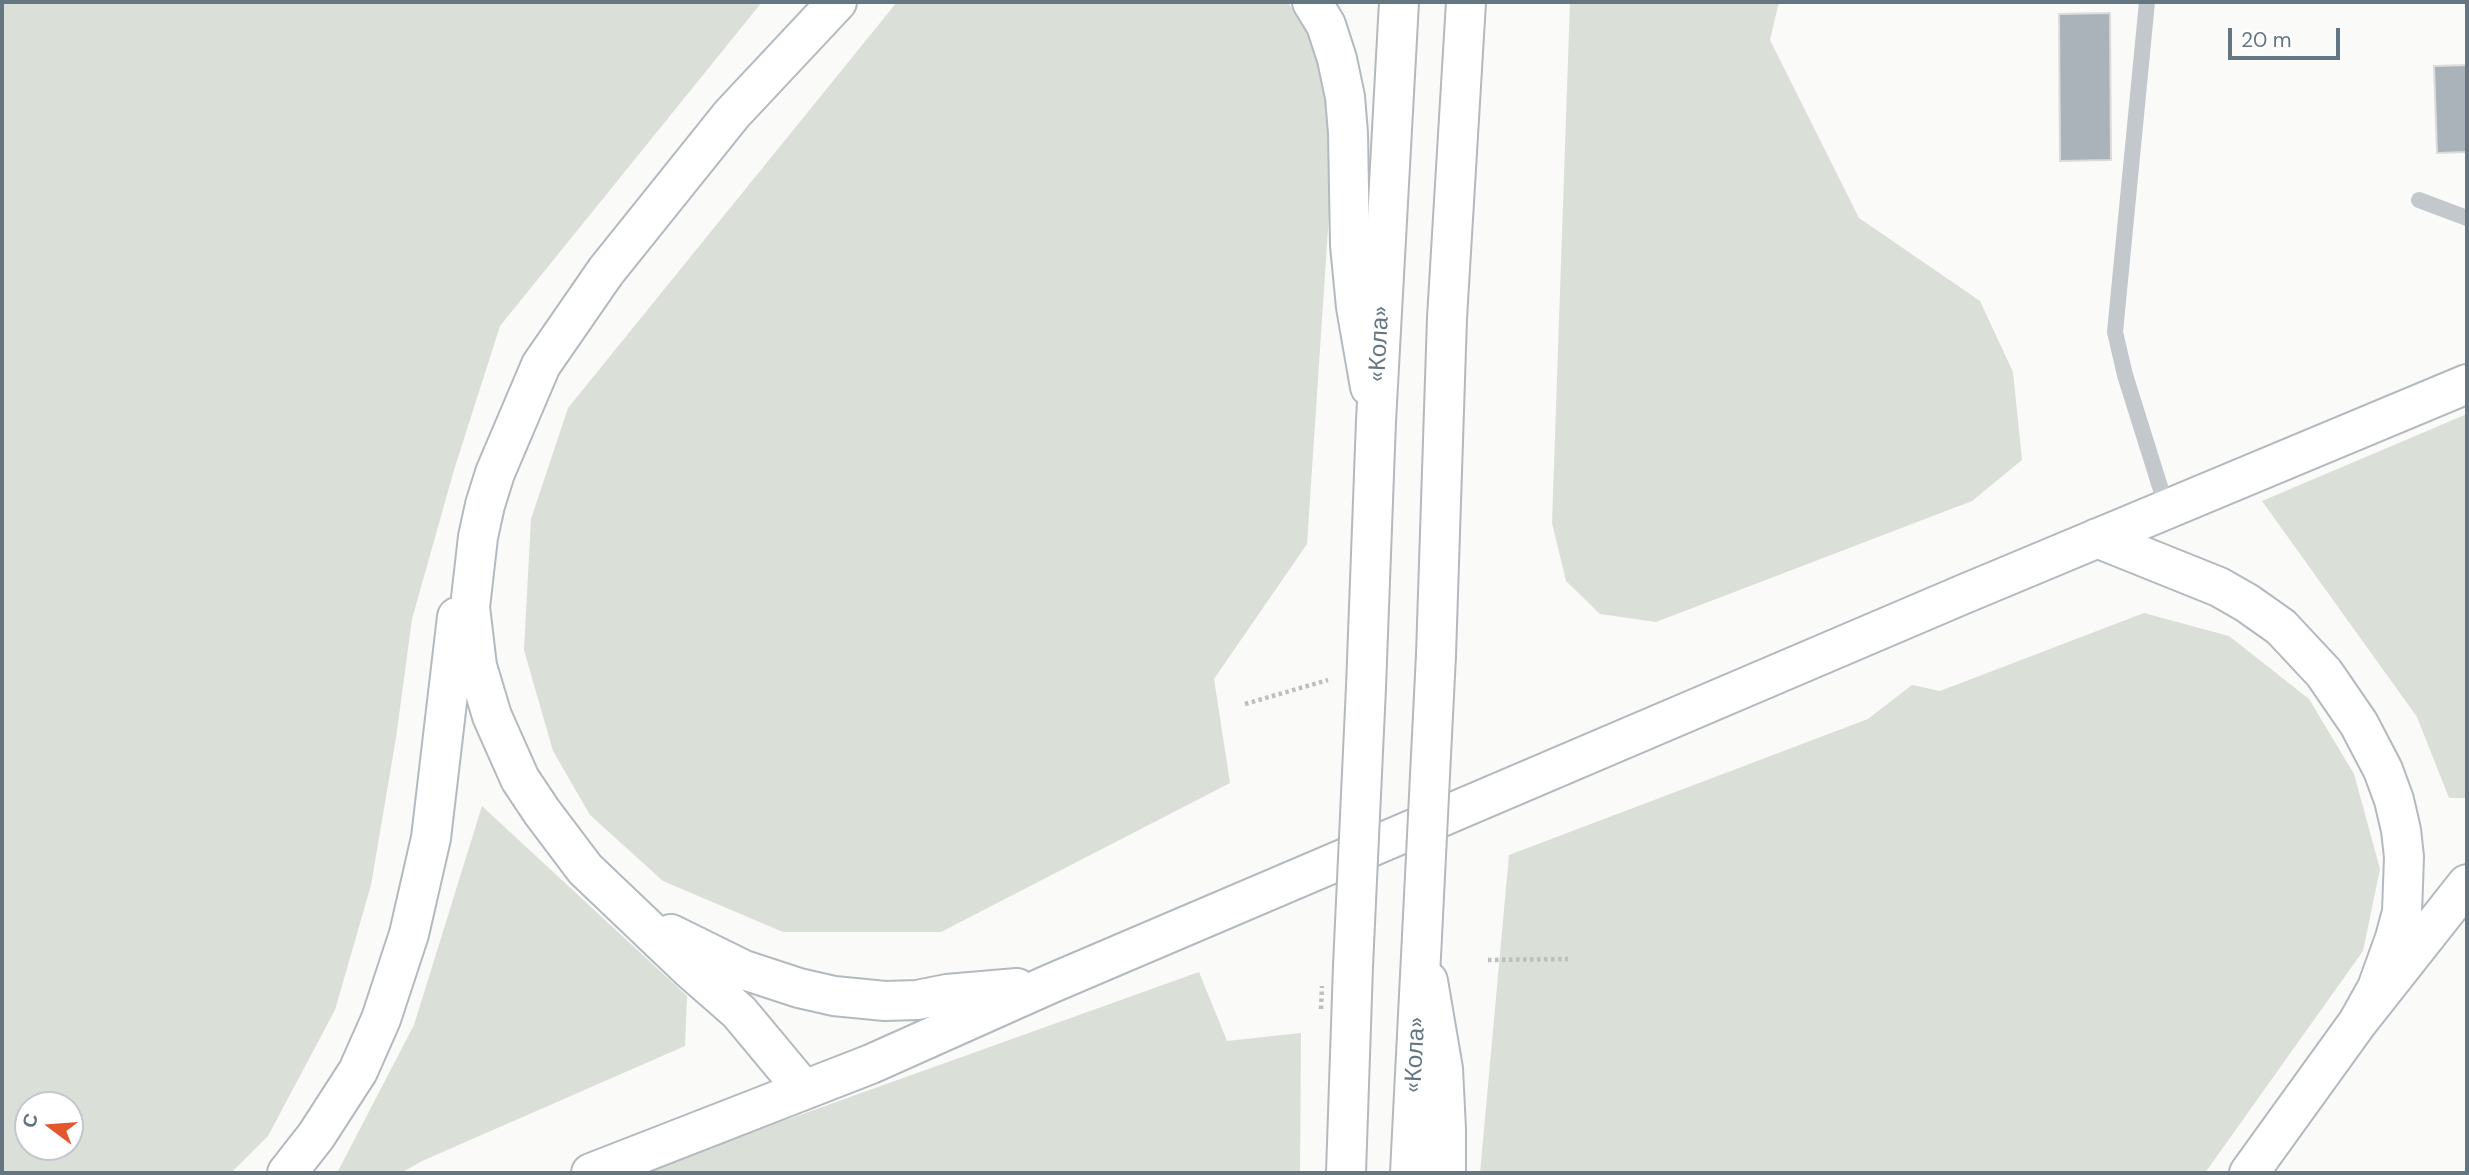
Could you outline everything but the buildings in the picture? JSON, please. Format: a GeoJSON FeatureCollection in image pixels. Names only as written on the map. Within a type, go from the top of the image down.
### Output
{"type":"FeatureCollection","features":[{"type":"Feature","properties":{"kind":"main road"},"geometry":{"type":"LineString","coordinates":[[784,60],[828,2]]}},
{"type":"Feature","properties":{"kind":"main road"},"geometry":{"type":"LineString","coordinates":[[804,1090],[739,1012],[585,869],[542,812],[520,779],[492,716],[480,678],[471,607],[478,537],[495,473],[541,365],[606,271],[732,114],[837,2]]}},
{"type":"Feature","properties":{"kind":"main road"},"geometry":{"type":"LineString","coordinates":[[1312,2],[1326,25],[1345,97],[1350,245],[1356,307],[1376,421]]}},
{"type":"Feature","properties":{"kind":"main road","name":"«Кола»"},"geometry":{"type":"LineString","coordinates":[[1346,1173],[1353,966],[1351,682],[1376,421],[1399,2]]}},
{"type":"Feature","properties":{"kind":"main road"},"geometry":{"type":"LineString","coordinates":[[1446,1173],[1443,1069],[1422,936],[1436,655],[1447,318],[1466,2]]}},
{"type":"Feature","properties":{"kind":"main road"},"geometry":{"type":"LineString","coordinates":[[591,1173],[921,1042],[1051,984],[2097,538],[2467,384]]}},
{"type":"Feature","properties":{"kind":"main road"},"geometry":{"type":"LineString","coordinates":[[287,1173],[309,1146],[358,1071],[381,1020],[409,934],[431,838],[462,568],[470,522],[491,461],[520,410]]}},
{"type":"Feature","properties":{"kind":"main road"},"geometry":{"type":"LineString","coordinates":[[2097,538],[2197,577],[2247,603],[2281,627],[2324,673],[2358,724],[2383,770],[2401,830],[2404,858],[2402,912],[2377,988],[2358,1022]]}},
{"type":"Feature","properties":{"kind":"main road"},"geometry":{"type":"LineString","coordinates":[[2249,1173],[2358,1022],[2467,884]]}},
{"type":"Feature","properties":{"kind":"main road"},"geometry":{"type":"LineString","coordinates":[[633,913],[744,970],[834,996],[885,1001],[917,1000],[947,994],[1051,984]]}},
{"type":"Feature","properties":{"kind":"main road","name":"«Кола»"},"geometry":{"type":"LineString","coordinates":[[1410,1173],[1422,936]]}},
{"type":"Feature","properties":{"kind":"lane"},"geometry":{"type":"LineString","coordinates":[[2147,2],[2115,332],[2125,375],[2167,509]]}},
{"type":"Feature","properties":{"kind":"lane"},"geometry":{"type":"LineString","coordinates":[[2420,200],[2467,218]]}},
{"type":"Feature","properties":{"kind":"path"},"geometry":{"type":"LineString","coordinates":[[1245,704],[1351,682]]}},
{"type":"Feature","properties":{"kind":"path"},"geometry":{"type":"LineString","coordinates":[[1488,960],[1568,959]]}},
{"type":"Feature","properties":{"kind":"shaded area"},"geometry":{"type":"Polygon","coordinates":[[[2,2],[762,2],[500,326],[454,470],[412,619],[396,738],[371,885],[335,1010],[268,1136],[231,1173],[2,1173],[2,2]]]}},
{"type":"Feature","properties":{"kind":"shaded area"},"geometry":{"type":"Polygon","coordinates":[[[897,2],[1288,2],[1326,64],[1330,199],[1307,544],[1214,679],[1230,783],[941,932],[783,932],[663,881],[590,815],[553,751],[524,650],[531,519],[568,408],[897,2]]]}},
{"type":"Feature","properties":{"kind":"shaded area"},"geometry":{"type":"Polygon","coordinates":[[[1570,2],[1779,2],[1770,40],[1859,218],[1980,301],[2013,372],[2022,460],[1972,501],[1656,622],[1600,614],[1566,581],[1552,523],[1570,2]]]}},
{"type":"Feature","properties":{"kind":"shaded area"},"geometry":{"type":"Polygon","coordinates":[[[2467,414],[2467,798],[2449,798],[2417,717],[2262,501],[2467,414]]]}},
{"type":"Feature","properties":{"kind":"shaded area"},"geometry":{"type":"Polygon","coordinates":[[[2144,613],[2229,636],[2309,699],[2354,774],[2380,869],[2363,951],[2205,1173],[1480,1173],[1509,855],[1868,719],[1912,685],[1940,691],[2144,613]]]}},
{"type":"Feature","properties":{"kind":"shaded area"},"geometry":{"type":"Polygon","coordinates":[[[482,806],[687,996],[685,1046],[422,1161],[401,1173],[337,1173],[414,1025],[482,806]]]}},
{"type":"Feature","properties":{"kind":"shaded area"},"geometry":{"type":"Polygon","coordinates":[[[1199,972],[1227,1041],[1301,1033],[1300,1173],[638,1173],[1199,972]]]}}]}
